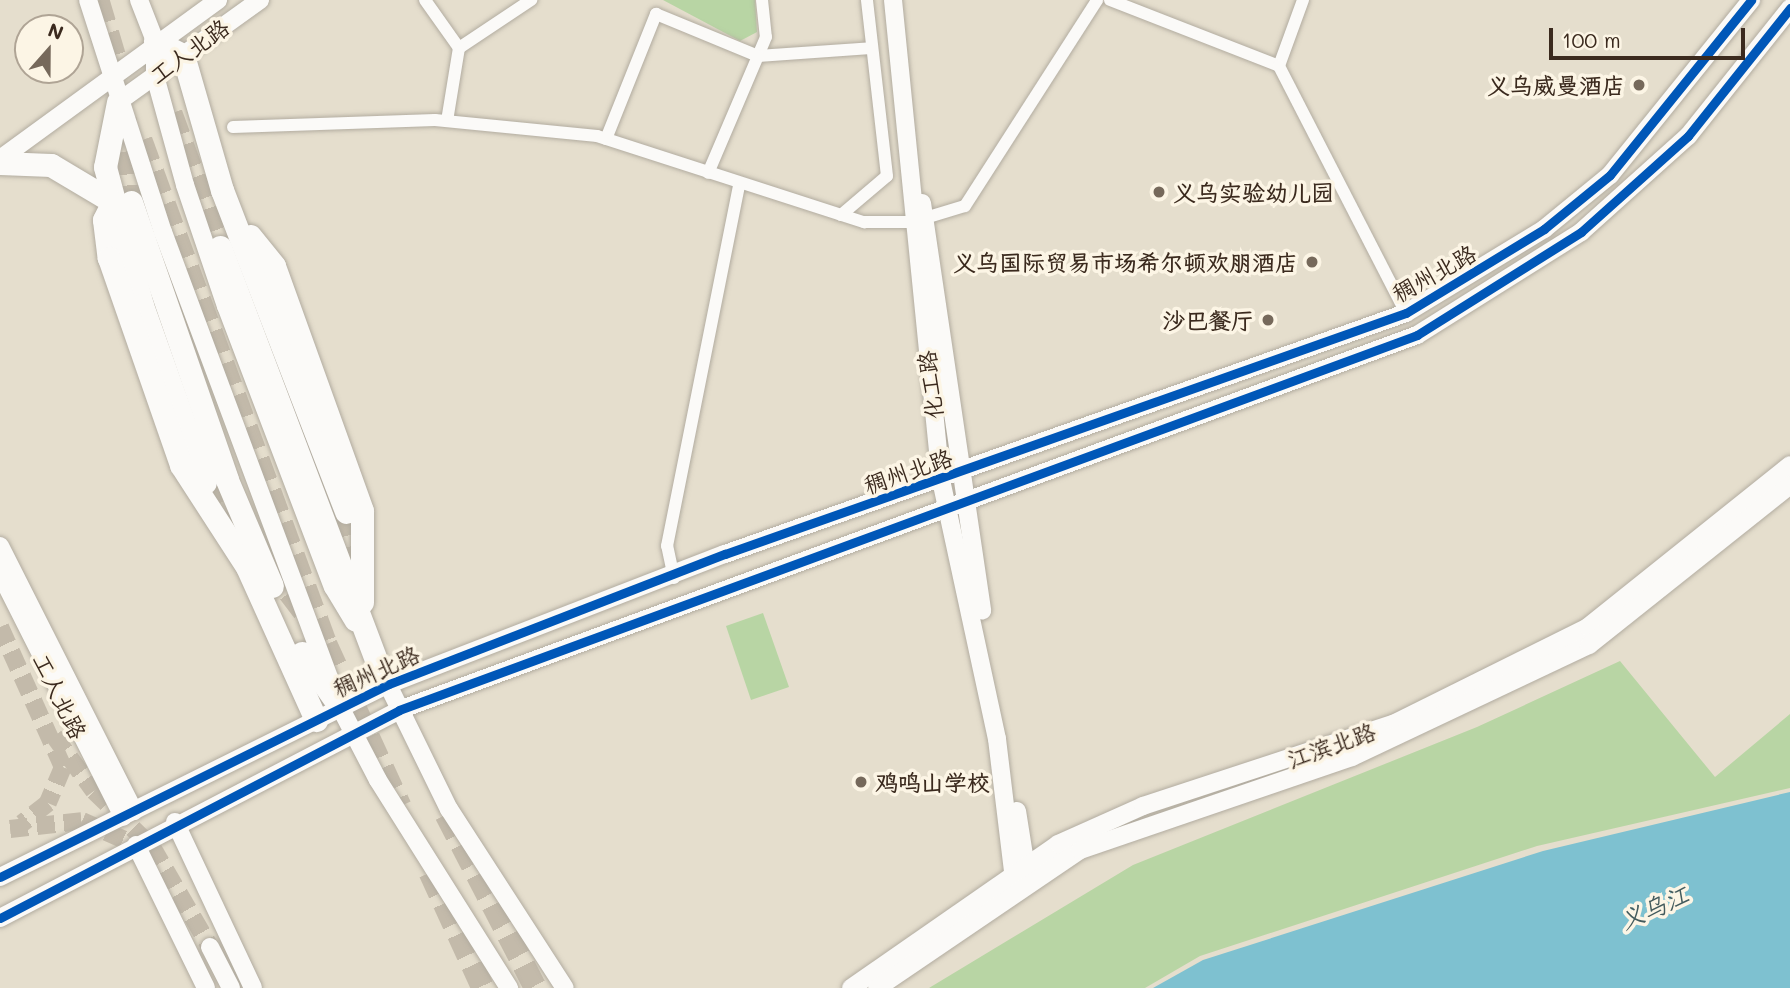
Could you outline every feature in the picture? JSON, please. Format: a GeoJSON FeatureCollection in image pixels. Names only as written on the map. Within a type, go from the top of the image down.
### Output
{"type":"FeatureCollection","features":[{"type":"Feature","properties":{"kind":"highway"},"geometry":{"type":"LineString","coordinates":[[155,41],[183,55],[237,225],[346,512]]}},
{"type":"Feature","properties":{"kind":"highway"},"geometry":{"type":"LineString","coordinates":[[118,102],[105,167],[122,202],[227,480],[312,674],[340,707]]}},
{"type":"Feature","properties":{"kind":"highway"},"geometry":{"type":"LineString","coordinates":[[0,161],[51,165],[122,202],[205,482]]}},
{"type":"Feature","properties":{"kind":"highway"},"geometry":{"type":"LineString","coordinates":[[122,202],[104,220],[109,258],[181,464],[247,567],[316,720]]}},
{"type":"Feature","properties":{"kind":"highway"},"geometry":{"type":"LineString","coordinates":[[237,225],[274,266],[362,511],[364,626]]}},
{"type":"Feature","properties":{"kind":"highway"},"geometry":{"type":"LineString","coordinates":[[220,247],[375,657]]}},
{"type":"Feature","properties":{"kind":"main road"},"geometry":{"type":"LineString","coordinates":[[88,0],[118,102],[340,707],[355,731],[377,780],[509,988]]}},
{"type":"Feature","properties":{"kind":"main road"},"geometry":{"type":"LineString","coordinates":[[139,0],[155,41],[155,76],[231,319],[333,587],[375,657],[449,809],[565,988]]}},
{"type":"Feature","properties":{"kind":"main road","name":"工人北路"},"geometry":{"type":"LineString","coordinates":[[0,161],[155,41],[218,0]]}},
{"type":"Feature","properties":{"kind":"main road","name":"工人北路"},"geometry":{"type":"LineString","coordinates":[[118,102],[260,0]]}},
{"type":"Feature","properties":{"kind":"main road","name":"化工路"},"geometry":{"type":"LineString","coordinates":[[893,0],[950,477],[1021,877]]}},
{"type":"Feature","properties":{"kind":"main road","name":"化工路"},"geometry":{"type":"LineString","coordinates":[[905,0],[917,218]]}},
{"type":"Feature","properties":{"kind":"main road","name":"稠州北路"},"geometry":{"type":"LineString","coordinates":[[0,877],[389,684],[674,578],[725,554],[950,477],[1406,313],[1544,229],[1610,175],[1751,0]]}},
{"type":"Feature","properties":{"kind":"main road","name":"稠州北路"},"geometry":{"type":"LineString","coordinates":[[0,918],[175,822],[399,710],[1417,335],[1493,290],[1581,232],[1688,136],[1790,8]]}},
{"type":"Feature","properties":{"kind":"main road","name":"江滨北路"},"geometry":{"type":"LineString","coordinates":[[851,988],[1021,877],[1143,806],[1393,724],[1588,627],[1790,465]]}},
{"type":"Feature","properties":{"kind":"main road","name":"江滨北路"},"geometry":{"type":"LineString","coordinates":[[877,988],[1021,877],[1080,850],[1352,757],[1589,645],[1790,485]]}},
{"type":"Feature","properties":{"kind":"main road"},"geometry":{"type":"LineString","coordinates":[[0,546],[129,814]]}},
{"type":"Feature","properties":{"kind":"main road","name":"工人北路"},"geometry":{"type":"LineString","coordinates":[[0,573],[129,814]]}},
{"type":"Feature","properties":{"kind":"main road"},"geometry":{"type":"LineString","coordinates":[[175,822],[253,988]]}},
{"type":"Feature","properties":{"kind":"main road"},"geometry":{"type":"LineString","coordinates":[[136,845],[206,988]]}},
{"type":"Feature","properties":{"kind":"main road"},"geometry":{"type":"LineString","coordinates":[[218,988],[204,948],[231,988]]}},
{"type":"Feature","properties":{"kind":"street"},"geometry":{"type":"LineString","coordinates":[[425,0],[459,48],[447,121]]}},
{"type":"Feature","properties":{"kind":"street"},"geometry":{"type":"LineString","coordinates":[[459,48],[531,0]]}},
{"type":"Feature","properties":{"kind":"street"},"geometry":{"type":"LineString","coordinates":[[606,139],[656,14],[651,0]]}},
{"type":"Feature","properties":{"kind":"street"},"geometry":{"type":"LineString","coordinates":[[708,173],[766,37],[762,0]]}},
{"type":"Feature","properties":{"kind":"street"},"geometry":{"type":"LineString","coordinates":[[841,215],[887,176],[867,0]]}},
{"type":"Feature","properties":{"kind":"street"},"geometry":{"type":"LineString","coordinates":[[233,127],[447,121],[606,139],[739,186],[841,215],[917,218],[965,206],[1097,0]]}},
{"type":"Feature","properties":{"kind":"street"},"geometry":{"type":"LineString","coordinates":[[1110,0],[1279,66],[1406,313]]}},
{"type":"Feature","properties":{"kind":"street"},"geometry":{"type":"LineString","coordinates":[[1279,66],[1303,0]]}},
{"type":"Feature","properties":{"kind":"street"},"geometry":{"type":"LineString","coordinates":[[656,14],[758,56],[871,48]]}},
{"type":"Feature","properties":{"kind":"street"},"geometry":{"type":"LineString","coordinates":[[674,578],[667,546],[739,186]]}},
{"type":"Feature","properties":{"kind":"green space"},"geometry":{"type":"Polygon","coordinates":[[[663,0],[755,0],[757,32],[740,41],[663,0]]]}},
{"type":"Feature","properties":{"kind":"green space"},"geometry":{"type":"Polygon","coordinates":[[[763,613],[789,687],[751,700],[726,626],[763,613]]]}},
{"type":"Feature","properties":{"kind":"green space"},"geometry":{"type":"Polygon","coordinates":[[[1620,661],[1715,777],[1790,714],[1790,788],[1537,846],[1200,956],[1145,988],[929,988],[1133,865],[1477,727],[1620,661]]]}},
{"type":"Feature","properties":{"kind":"water","name":"义乌江"},"geometry":{"type":"Polygon","coordinates":[[[1790,792],[1790,988],[1153,988],[1203,960],[1543,851],[1790,792]]]}},
{"type":"Feature","properties":{"kind":"tunnel"},"geometry":{"type":"LineString","coordinates":[[98,0],[117,64]]}},
{"type":"Feature","properties":{"kind":"tunnel"},"geometry":{"type":"LineString","coordinates":[[171,113],[220,247]]}},
{"type":"Feature","properties":{"kind":"tunnel"},"geometry":{"type":"LineString","coordinates":[[125,117],[131,202]]}},
{"type":"Feature","properties":{"kind":"tunnel"},"geometry":{"type":"LineString","coordinates":[[141,140],[326,644],[400,806]]}},
{"type":"Feature","properties":{"kind":"tunnel"},"geometry":{"type":"LineString","coordinates":[[207,484],[309,618]]}},
{"type":"Feature","properties":{"kind":"tunnel"},"geometry":{"type":"LineString","coordinates":[[346,512],[357,564]]}},
{"type":"Feature","properties":{"kind":"tunnel"},"geometry":{"type":"LineString","coordinates":[[0,627],[63,767],[48,803],[22,823]]}},
{"type":"Feature","properties":{"kind":"tunnel"},"geometry":{"type":"LineString","coordinates":[[54,736],[94,791],[152,847],[210,947]]}},
{"type":"Feature","properties":{"kind":"tunnel"},"geometry":{"type":"LineString","coordinates":[[446,814],[536,988]]}},
{"type":"Feature","properties":{"kind":"tunnel"},"geometry":{"type":"LineString","coordinates":[[10,829],[82,821],[136,845]]}},
{"type":"Feature","properties":{"kind":"tunnel"},"geometry":{"type":"LineString","coordinates":[[430,872],[483,988]]}},
{"type":"Feature","properties":{"kind":"cycle path"},"geometry":{"type":"LineString","coordinates":[[0,877],[389,684],[725,554],[1406,313],[1544,229],[1610,175],[1751,0]]}},
{"type":"Feature","properties":{"kind":"cycle path"},"geometry":{"type":"LineString","coordinates":[[0,918],[399,710],[1417,335],[1581,232],[1688,136],[1790,8]]}},
{"type":"Feature","properties":{"kind":"place","name":"义乌威曼酒店"},"geometry":{"type":"Point","coordinates":[1639,85]}},
{"type":"Feature","properties":{"kind":"place","name":"义乌实验幼儿园"},"geometry":{"type":"Point","coordinates":[1159,192]}},
{"type":"Feature","properties":{"kind":"place","name":"义乌国际贸易市场希尔顿欢朋酒店"},"geometry":{"type":"Point","coordinates":[1312,262]}},
{"type":"Feature","properties":{"kind":"place","name":"沙巴餐厅"},"geometry":{"type":"Point","coordinates":[1268,320]}},
{"type":"Feature","properties":{"kind":"place","name":"鸡鸣山学校"},"geometry":{"type":"Point","coordinates":[861,782]}}]}
